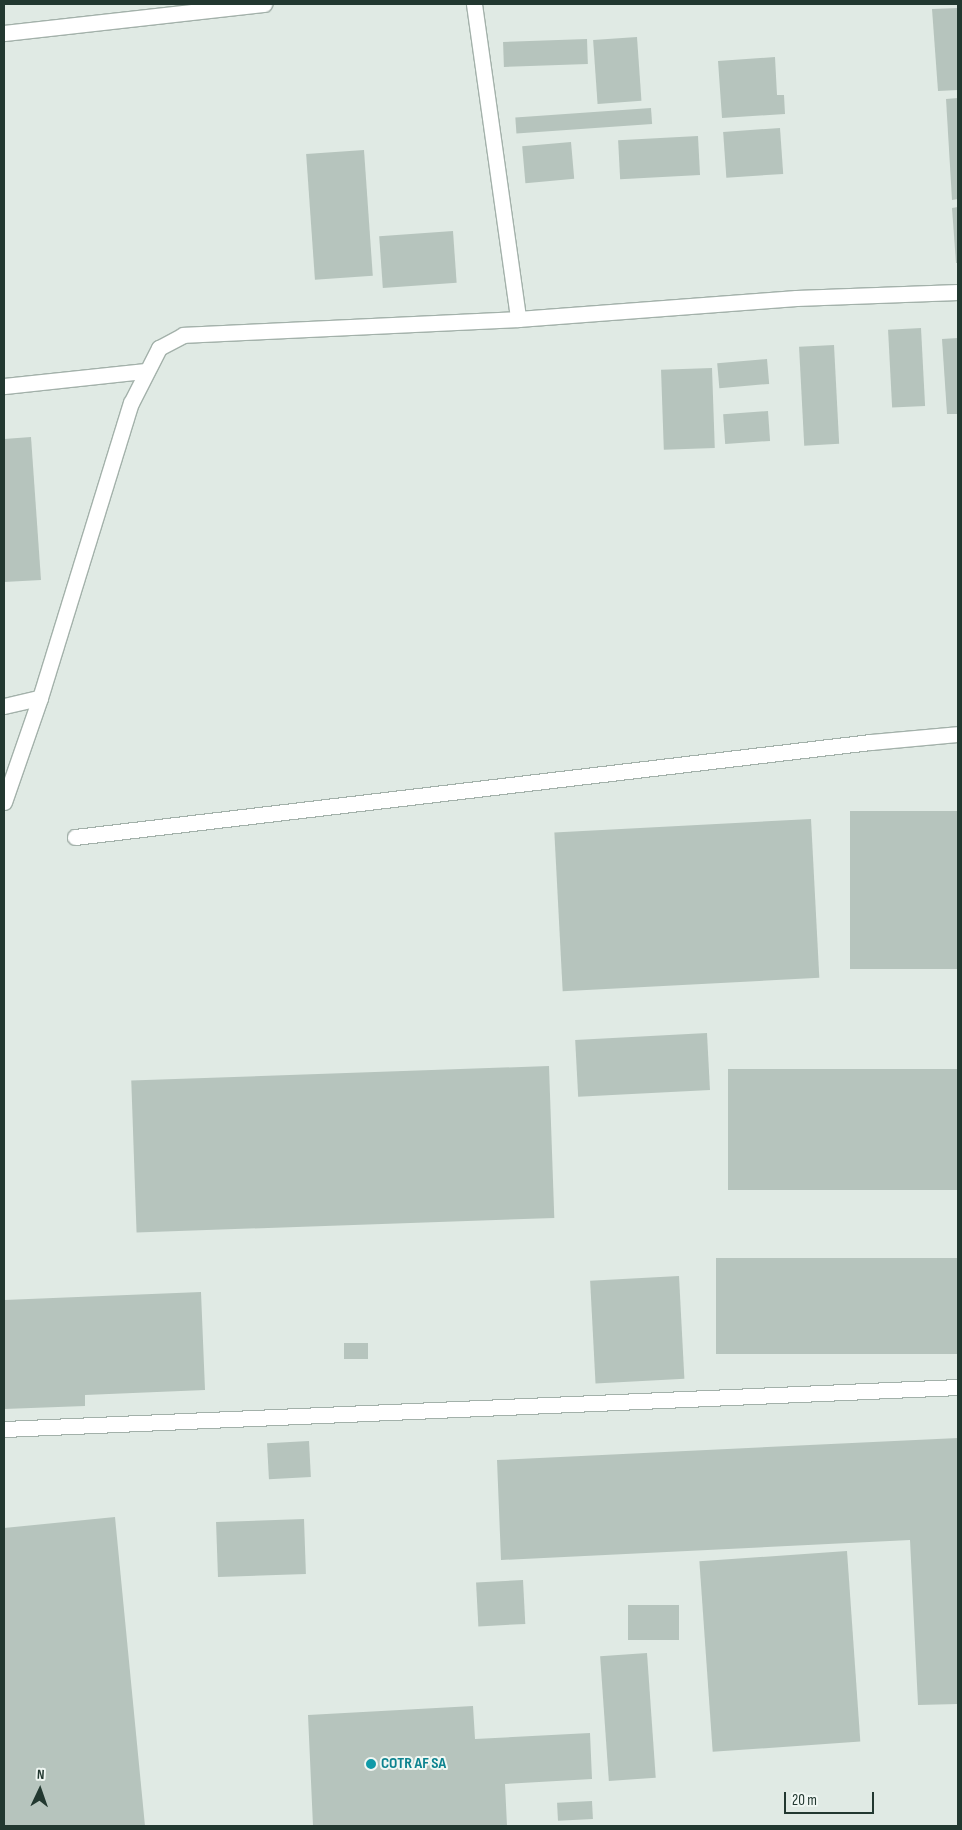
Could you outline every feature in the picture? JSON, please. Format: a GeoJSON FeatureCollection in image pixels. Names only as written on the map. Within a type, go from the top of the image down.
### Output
{"type":"FeatureCollection","features":[{"type":"Feature","properties":{"kind":"street"},"geometry":{"type":"LineString","coordinates":[[4,33],[264,4]]}},
{"type":"Feature","properties":{"kind":"street"},"geometry":{"type":"LineString","coordinates":[[474,4],[518,319]]}},
{"type":"Feature","properties":{"kind":"street"},"geometry":{"type":"LineString","coordinates":[[4,802],[40,698],[131,404],[145,371],[159,348],[183,335],[518,319],[796,298],[958,292]]}},
{"type":"Feature","properties":{"kind":"street"},"geometry":{"type":"LineString","coordinates":[[4,386],[145,371]]}},
{"type":"Feature","properties":{"kind":"street"},"geometry":{"type":"LineString","coordinates":[[4,706],[40,698]]}},
{"type":"Feature","properties":{"kind":"street"},"geometry":{"type":"LineString","coordinates":[[75,837],[870,742],[958,734]]}},
{"type":"Feature","properties":{"kind":"street"},"geometry":{"type":"LineString","coordinates":[[4,1429],[958,1387]]}},
{"type":"Feature","properties":{"kind":"building"},"geometry":{"type":"Polygon","coordinates":[[[958,8],[958,90],[938,91],[932,9],[958,8]]]}},
{"type":"Feature","properties":{"kind":"building"},"geometry":{"type":"Polygon","coordinates":[[[637,37],[641,101],[598,104],[593,40],[637,37]]]}},
{"type":"Feature","properties":{"kind":"building"},"geometry":{"type":"Polygon","coordinates":[[[587,39],[588,64],[504,67],[503,42],[587,39]]]}},
{"type":"Feature","properties":{"kind":"building"},"geometry":{"type":"Polygon","coordinates":[[[775,57],[777,95],[784,95],[785,114],[722,118],[718,61],[775,57]]]}},
{"type":"Feature","properties":{"kind":"building"},"geometry":{"type":"Polygon","coordinates":[[[958,98],[958,199],[952,200],[946,99],[958,98]]]}},
{"type":"Feature","properties":{"kind":"building"},"geometry":{"type":"Polygon","coordinates":[[[651,108],[652,124],[516,133],[515,117],[651,108]]]}},
{"type":"Feature","properties":{"kind":"building"},"geometry":{"type":"Polygon","coordinates":[[[780,128],[783,174],[726,178],[723,132],[780,128]]]}},
{"type":"Feature","properties":{"kind":"building"},"geometry":{"type":"Polygon","coordinates":[[[698,136],[700,175],[620,179],[618,140],[698,136]]]}},
{"type":"Feature","properties":{"kind":"building"},"geometry":{"type":"Polygon","coordinates":[[[571,142],[574,179],[525,183],[522,146],[571,142]]]}},
{"type":"Feature","properties":{"kind":"building"},"geometry":{"type":"Polygon","coordinates":[[[364,150],[373,276],[315,280],[306,154],[364,150]]]}},
{"type":"Feature","properties":{"kind":"building"},"geometry":{"type":"Polygon","coordinates":[[[958,207],[958,263],[956,263],[952,208],[958,207]]]}},
{"type":"Feature","properties":{"kind":"building"},"geometry":{"type":"Polygon","coordinates":[[[453,231],[457,283],[383,288],[379,236],[453,231]]]}},
{"type":"Feature","properties":{"kind":"building"},"geometry":{"type":"Polygon","coordinates":[[[921,328],[925,406],[892,408],[888,330],[921,328]]]}},
{"type":"Feature","properties":{"kind":"building"},"geometry":{"type":"Polygon","coordinates":[[[958,338],[958,414],[947,414],[942,339],[958,338]]]}},
{"type":"Feature","properties":{"kind":"building"},"geometry":{"type":"Polygon","coordinates":[[[834,345],[839,444],[804,446],[799,347],[834,345]]]}},
{"type":"Feature","properties":{"kind":"building"},"geometry":{"type":"Polygon","coordinates":[[[767,359],[769,384],[719,388],[717,363],[767,359]]]}},
{"type":"Feature","properties":{"kind":"building"},"geometry":{"type":"Polygon","coordinates":[[[712,368],[715,448],[664,450],[661,370],[712,368]]]}},
{"type":"Feature","properties":{"kind":"building"},"geometry":{"type":"Polygon","coordinates":[[[768,411],[770,441],[725,444],[723,414],[768,411]]]}},
{"type":"Feature","properties":{"kind":"building"},"geometry":{"type":"Polygon","coordinates":[[[31,437],[41,580],[4,582],[4,439],[31,437]]]}},
{"type":"Feature","properties":{"kind":"building"},"geometry":{"type":"Polygon","coordinates":[[[850,811],[958,811],[958,969],[850,969],[850,811]]]}},
{"type":"Feature","properties":{"kind":"building"},"geometry":{"type":"Polygon","coordinates":[[[811,819],[819,978],[563,991],[554,832],[811,819]]]}},
{"type":"Feature","properties":{"kind":"building"},"geometry":{"type":"Polygon","coordinates":[[[707,1033],[710,1090],[578,1097],[575,1040],[707,1033]]]}},
{"type":"Feature","properties":{"kind":"building"},"geometry":{"type":"Polygon","coordinates":[[[549,1066],[554,1218],[137,1232],[131,1081],[549,1066]]]}},
{"type":"Feature","properties":{"kind":"building"},"geometry":{"type":"Polygon","coordinates":[[[728,1069],[958,1069],[958,1190],[728,1190],[728,1069]]]}},
{"type":"Feature","properties":{"kind":"building"},"geometry":{"type":"Polygon","coordinates":[[[716,1258],[958,1258],[958,1354],[716,1354],[716,1258]]]}},
{"type":"Feature","properties":{"kind":"building"},"geometry":{"type":"Polygon","coordinates":[[[679,1276],[684,1379],[596,1384],[590,1281],[679,1276]]]}},
{"type":"Feature","properties":{"kind":"building"},"geometry":{"type":"Polygon","coordinates":[[[201,1292],[205,1390],[85,1395],[85,1406],[4,1409],[4,1300],[201,1292]]]}},
{"type":"Feature","properties":{"kind":"building"},"geometry":{"type":"Polygon","coordinates":[[[344,1343],[368,1343],[368,1359],[344,1359],[344,1343]]]}},
{"type":"Feature","properties":{"kind":"building"},"geometry":{"type":"Polygon","coordinates":[[[958,1438],[958,1704],[918,1705],[910,1540],[501,1560],[497,1460],[958,1438]]]}},
{"type":"Feature","properties":{"kind":"building"},"geometry":{"type":"Polygon","coordinates":[[[309,1441],[311,1477],[269,1479],[267,1443],[309,1441]]]}},
{"type":"Feature","properties":{"kind":"building"},"geometry":{"type":"Polygon","coordinates":[[[115,1517],[145,1826],[4,1826],[4,1528],[115,1517]]]}},
{"type":"Feature","properties":{"kind":"building"},"geometry":{"type":"Polygon","coordinates":[[[304,1519],[306,1574],[218,1577],[216,1522],[304,1519]]]}},
{"type":"Feature","properties":{"kind":"building"},"geometry":{"type":"Polygon","coordinates":[[[847,1551],[860,1742],[713,1752],[699,1561],[847,1551]]]}},
{"type":"Feature","properties":{"kind":"building"},"geometry":{"type":"Polygon","coordinates":[[[523,1580],[525,1624],[478,1626],[476,1582],[523,1580]]]}},
{"type":"Feature","properties":{"kind":"building"},"geometry":{"type":"Polygon","coordinates":[[[628,1605],[679,1605],[679,1640],[628,1640],[628,1605]]]}},
{"type":"Feature","properties":{"kind":"building"},"geometry":{"type":"Polygon","coordinates":[[[647,1653],[656,1778],[609,1781],[600,1656],[647,1653]]]}},
{"type":"Feature","properties":{"kind":"building"},"geometry":{"type":"Polygon","coordinates":[[[473,1706],[475,1739],[590,1733],[592,1779],[505,1784],[507,1826],[313,1826],[308,1715],[473,1706]]]}},
{"type":"Feature","properties":{"kind":"building"},"geometry":{"type":"Polygon","coordinates":[[[592,1801],[593,1819],[558,1821],[557,1803],[592,1801]]]}},
{"type":"Feature","properties":{"kind":"place","name":"COTR AF SA"},"geometry":{"type":"Point","coordinates":[371,1764]}}]}
